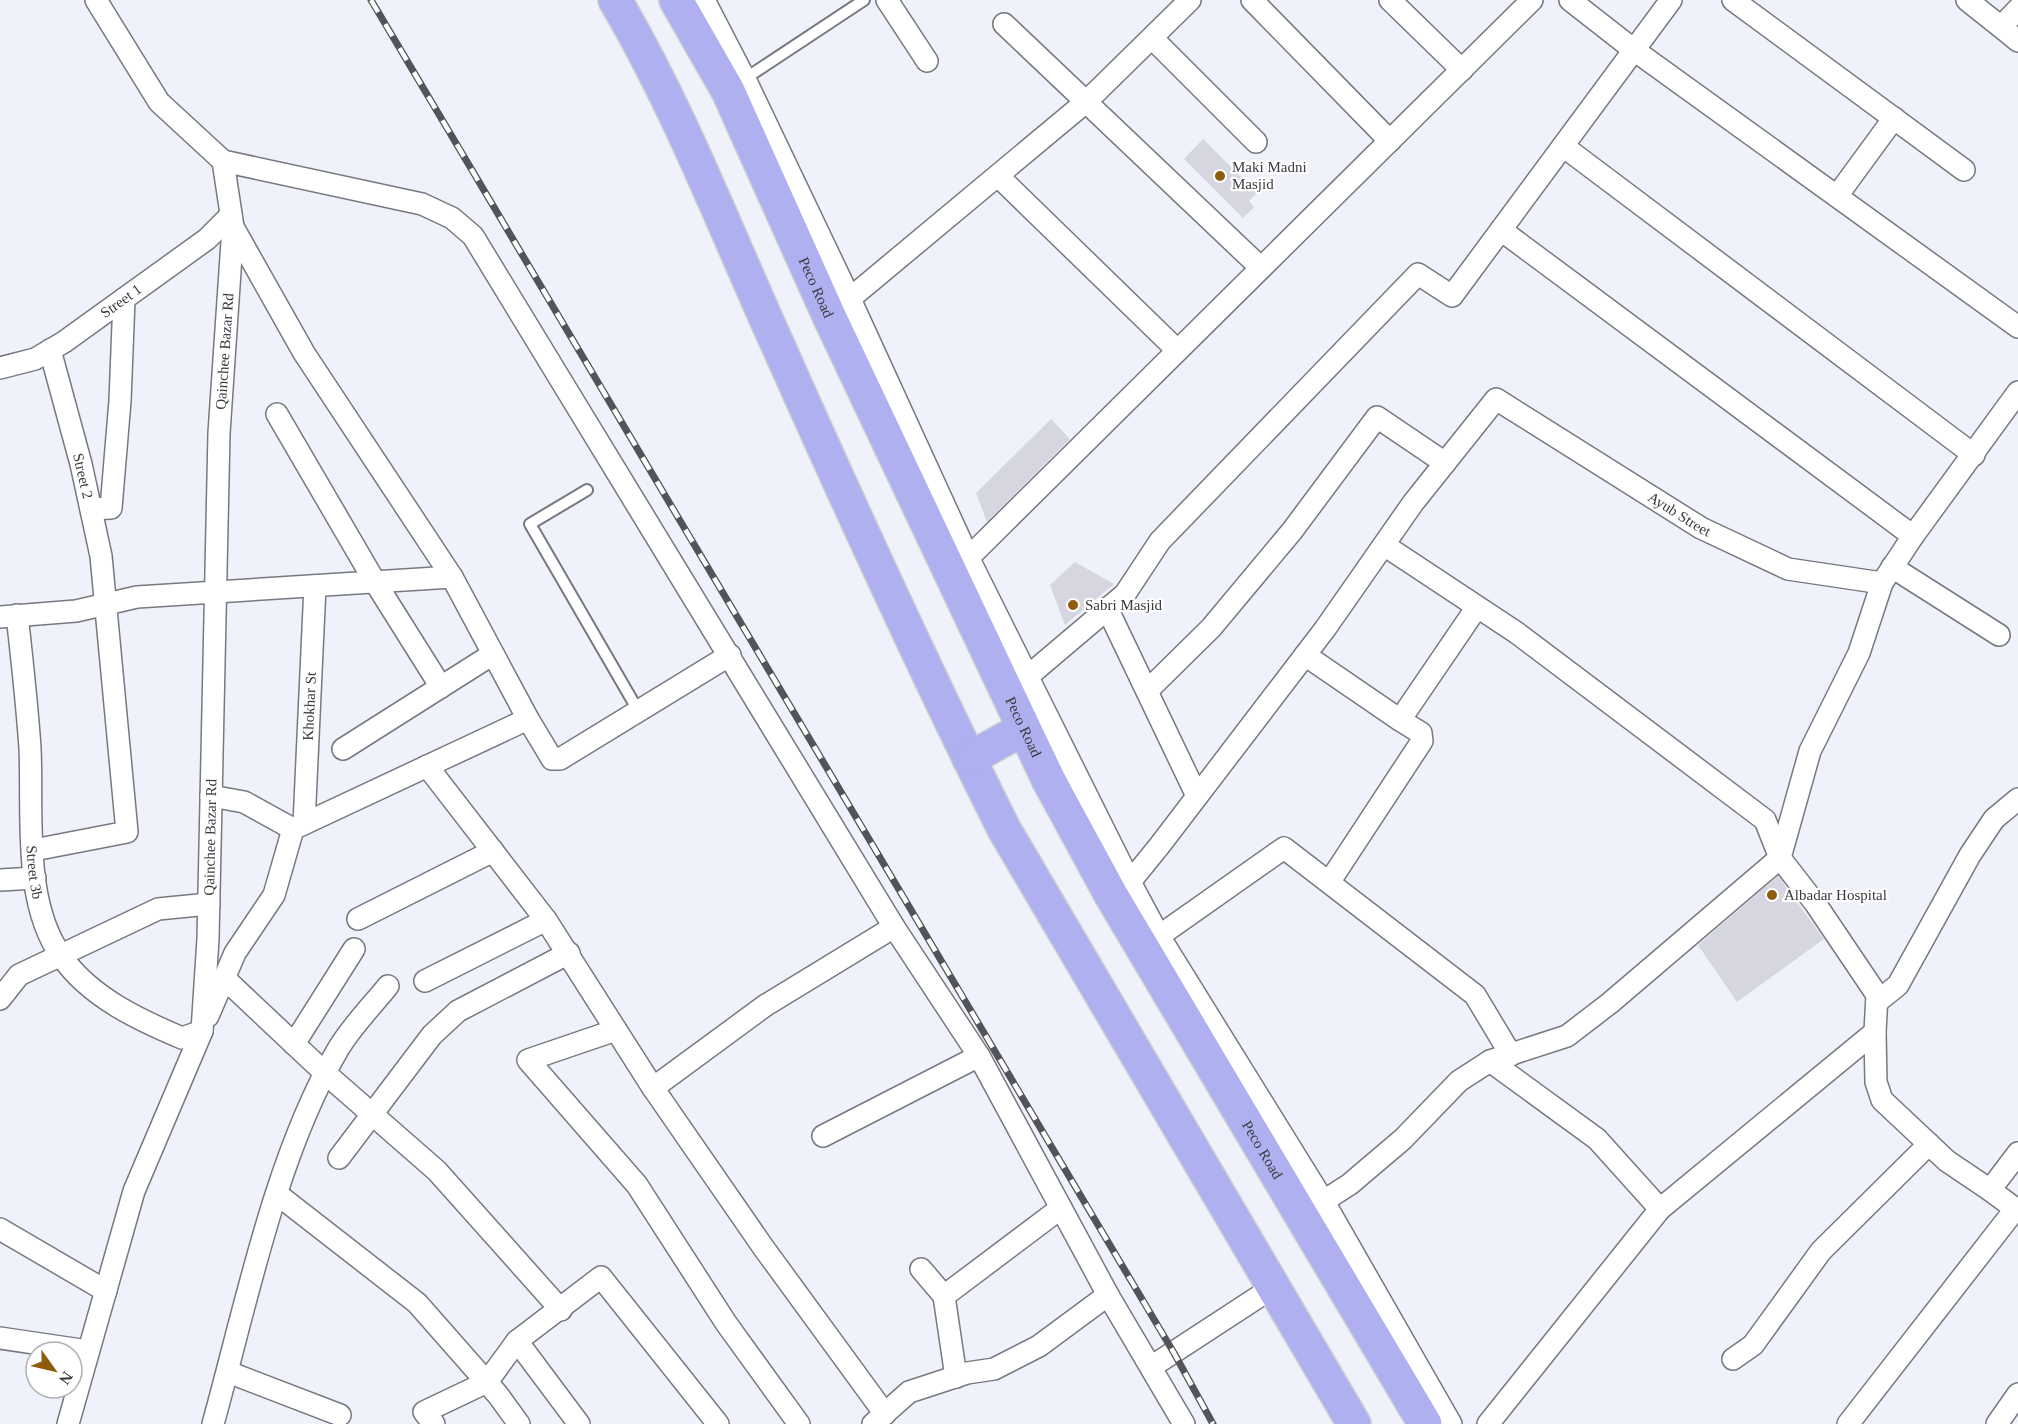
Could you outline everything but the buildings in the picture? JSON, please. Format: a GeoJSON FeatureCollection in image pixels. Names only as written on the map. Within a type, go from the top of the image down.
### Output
{"type":"FeatureCollection","features":[{"type":"Feature","properties":{"kind":"main road"},"geometry":{"type":"LineString","coordinates":[[615,0],[668,96],[776,341],[969,759],[1004,829],[1275,1286],[1354,1424]]}},
{"type":"Feature","properties":{"kind":"main road","name":"Peco Road"},"geometry":{"type":"LineString","coordinates":[[676,0],[737,85],[960,566],[1023,729],[1313,1208],[1425,1424]]}},
{"type":"Feature","properties":{"kind":"main road"},"geometry":{"type":"LineString","coordinates":[[969,759],[1023,729]]}},
{"type":"Feature","properties":{"kind":"street"},"geometry":{"type":"LineString","coordinates":[[96,0],[159,102],[223,160],[422,204],[452,218],[473,236],[894,927],[979,1056],[1108,1295],[1184,1424]]}},
{"type":"Feature","properties":{"kind":"street"},"geometry":{"type":"LineString","coordinates":[[704,0],[737,85]]}},
{"type":"Feature","properties":{"kind":"street"},"geometry":{"type":"LineString","coordinates":[[887,0],[927,61]]}},
{"type":"Feature","properties":{"kind":"street"},"geometry":{"type":"LineString","coordinates":[[840,308],[1087,101],[1190,0]]}},
{"type":"Feature","properties":{"kind":"street"},"geometry":{"type":"LineString","coordinates":[[1252,0],[1390,141]]}},
{"type":"Feature","properties":{"kind":"street"},"geometry":{"type":"LineString","coordinates":[[1451,1424],[1313,1208],[1159,936],[1120,888],[1027,677],[960,566],[1532,0]]}},
{"type":"Feature","properties":{"kind":"street"},"geometry":{"type":"LineString","coordinates":[[1570,0],[1634,50],[2018,327]]}},
{"type":"Feature","properties":{"kind":"street"},"geometry":{"type":"LineString","coordinates":[[1027,677],[1125,594],[1160,542],[1418,274],[1452,296],[1671,0]]}},
{"type":"Feature","properties":{"kind":"street"},"geometry":{"type":"LineString","coordinates":[[1733,0],[1964,170]]}},
{"type":"Feature","properties":{"kind":"street"},"geometry":{"type":"LineString","coordinates":[[1967,0],[2018,41]]}},
{"type":"Feature","properties":{"kind":"street"},"geometry":{"type":"LineString","coordinates":[[1394,2],[1462,70]]}},
{"type":"Feature","properties":{"kind":"street"},"geometry":{"type":"LineString","coordinates":[[2001,27],[2018,9]]}},
{"type":"Feature","properties":{"kind":"street"},"geometry":{"type":"LineString","coordinates":[[1004,24],[1260,268]]}},
{"type":"Feature","properties":{"kind":"street"},"geometry":{"type":"LineString","coordinates":[[1152,38],[1256,142]]}},
{"type":"Feature","properties":{"kind":"street"},"geometry":{"type":"LineString","coordinates":[[1837,196],[1894,118]]}},
{"type":"Feature","properties":{"kind":"street"},"geometry":{"type":"LineString","coordinates":[[1563,146],[1974,454]]}},
{"type":"Feature","properties":{"kind":"street"},"geometry":{"type":"LineString","coordinates":[[223,160],[232,221],[304,352],[452,577],[528,719],[556,760],[730,655]]}},
{"type":"Feature","properties":{"kind":"street"},"geometry":{"type":"LineString","coordinates":[[998,176],[1177,350]]}},
{"type":"Feature","properties":{"kind":"street","name":"Street 1"},"geometry":{"type":"LineString","coordinates":[[0,368],[35,359],[50,350],[232,221]]}},
{"type":"Feature","properties":{"kind":"street","name":"Qainchee Bazar Rd"},"geometry":{"type":"LineString","coordinates":[[68,1424],[134,1191],[202,1031],[209,904],[219,433],[232,221]]}},
{"type":"Feature","properties":{"kind":"street"},"geometry":{"type":"LineString","coordinates":[[1501,230],[1913,536]]}},
{"type":"Feature","properties":{"kind":"street"},"geometry":{"type":"LineString","coordinates":[[91,509],[111,508],[120,401],[124,299]]}},
{"type":"Feature","properties":{"kind":"street","name":"Street 2"},"geometry":{"type":"LineString","coordinates":[[34,850],[127,832],[101,556],[50,350]]}},
{"type":"Feature","properties":{"kind":"street"},"geometry":{"type":"LineString","coordinates":[[1313,1208],[1403,1139],[1459,1081],[1490,1061],[1567,1036],[1692,936],[1780,858],[1810,752],[1859,652],[1887,575],[2018,392]]}},
{"type":"Feature","properties":{"kind":"street","name":"Ayub Street"},"geometry":{"type":"LineString","coordinates":[[1445,463],[1496,399],[1701,528],[1788,569],[1887,575]]}},
{"type":"Feature","properties":{"kind":"street"},"geometry":{"type":"LineString","coordinates":[[277,414],[375,582],[441,687]]}},
{"type":"Feature","properties":{"kind":"street"},"geometry":{"type":"LineString","coordinates":[[1120,888],[1197,796],[1305,655],[1445,463],[1377,417],[1292,531],[1211,628],[1147,692]]}},
{"type":"Feature","properties":{"kind":"street"},"geometry":{"type":"LineString","coordinates":[[1384,545],[1517,633],[1765,820],[1780,858],[1815,903],[1877,994],[1876,1082],[1882,1100],[1947,1161],[2013,1207],[2013,1212],[1848,1424]]}},
{"type":"Feature","properties":{"kind":"street"},"geometry":{"type":"LineString","coordinates":[[1887,575],[1999,635]]}},
{"type":"Feature","properties":{"kind":"street"},"geometry":{"type":"LineString","coordinates":[[9,616],[76,611],[136,597],[452,577]]}},
{"type":"Feature","properties":{"kind":"street","name":"Khokhar St"},"geometry":{"type":"LineString","coordinates":[[202,1031],[235,953],[274,895],[298,827],[315,586]]}},
{"type":"Feature","properties":{"kind":"street"},"geometry":{"type":"LineString","coordinates":[[1400,720],[1477,607]]}},
{"type":"Feature","properties":{"kind":"street"},"geometry":{"type":"LineString","coordinates":[[1107,608],[1197,796]]}},
{"type":"Feature","properties":{"kind":"street","name":"Street 3b"},"geometry":{"type":"LineString","coordinates":[[9,616],[30,746],[35,878],[40,914],[60,956],[109,1001],[182,1038],[202,1031]]}},
{"type":"Feature","properties":{"kind":"street"},"geometry":{"type":"LineString","coordinates":[[343,749],[493,654]]}},
{"type":"Feature","properties":{"kind":"street"},"geometry":{"type":"LineString","coordinates":[[1305,655],[1421,733],[1422,741],[1330,882]]}},
{"type":"Feature","properties":{"kind":"street"},"geometry":{"type":"LineString","coordinates":[[211,796],[244,802],[298,827],[528,719]]}},
{"type":"Feature","properties":{"kind":"street"},"geometry":{"type":"LineString","coordinates":[[427,766],[569,953],[653,1088],[879,1419],[909,1392],[956,1377],[994,1369],[1040,1346],[1108,1295]]}},
{"type":"Feature","properties":{"kind":"street"},"geometry":{"type":"LineString","coordinates":[[1877,1002],[1898,984],[1970,855],[1994,819],[2018,799]]}},
{"type":"Feature","properties":{"kind":"street"},"geometry":{"type":"LineString","coordinates":[[1159,936],[1284,848],[1475,995],[1511,1055]]}},
{"type":"Feature","properties":{"kind":"street"},"geometry":{"type":"LineString","coordinates":[[358,919],[493,851]]}},
{"type":"Feature","properties":{"kind":"street"},"geometry":{"type":"LineString","coordinates":[[0,880],[35,878]]}},
{"type":"Feature","properties":{"kind":"street"},"geometry":{"type":"LineString","coordinates":[[0,999],[19,975],[158,909],[209,904]]}},
{"type":"Feature","properties":{"kind":"street"},"geometry":{"type":"LineString","coordinates":[[425,981],[546,920]]}},
{"type":"Feature","properties":{"kind":"street"},"geometry":{"type":"LineString","coordinates":[[653,1088],[766,1005],[894,927]]}},
{"type":"Feature","properties":{"kind":"street"},"geometry":{"type":"LineString","coordinates":[[294,1044],[354,949]]}},
{"type":"Feature","properties":{"kind":"street"},"geometry":{"type":"LineString","coordinates":[[339,1158],[370,1113],[432,1035],[458,1011],[569,953]]}},
{"type":"Feature","properties":{"kind":"street"},"geometry":{"type":"LineString","coordinates":[[224,978],[325,1073],[436,1171],[561,1310]]}},
{"type":"Feature","properties":{"kind":"street"},"geometry":{"type":"LineString","coordinates":[[213,1424],[277,1194],[294,1145],[325,1073],[338,1049],[388,986]]}},
{"type":"Feature","properties":{"kind":"street"},"geometry":{"type":"LineString","coordinates":[[616,1030],[528,1060],[637,1185],[726,1323],[799,1424]]}},
{"type":"Feature","properties":{"kind":"street"},"geometry":{"type":"LineString","coordinates":[[1488,1424],[1660,1209],[1875,1032]]}},
{"type":"Feature","properties":{"kind":"street"},"geometry":{"type":"LineString","coordinates":[[823,1136],[979,1056]]}},
{"type":"Feature","properties":{"kind":"street"},"geometry":{"type":"LineString","coordinates":[[1490,1061],[1597,1139],[1660,1209]]}},
{"type":"Feature","properties":{"kind":"street"},"geometry":{"type":"LineString","coordinates":[[1733,1359],[1753,1345],[1821,1251],[1929,1144]]}},
{"type":"Feature","properties":{"kind":"street"},"geometry":{"type":"LineString","coordinates":[[1990,1190],[2018,1153]]}},
{"type":"Feature","properties":{"kind":"street"},"geometry":{"type":"LineString","coordinates":[[277,1194],[417,1303],[487,1382],[519,1424]]}},
{"type":"Feature","properties":{"kind":"street"},"geometry":{"type":"LineString","coordinates":[[944,1296],[1061,1208]]}},
{"type":"Feature","properties":{"kind":"street"},"geometry":{"type":"LineString","coordinates":[[0,1229],[106,1291]]}},
{"type":"Feature","properties":{"kind":"street"},"geometry":{"type":"LineString","coordinates":[[921,1269],[944,1296],[956,1377]]}},
{"type":"Feature","properties":{"kind":"street"},"geometry":{"type":"LineString","coordinates":[[434,1424],[424,1412],[487,1382],[518,1341],[601,1277],[718,1424]]}},
{"type":"Feature","properties":{"kind":"street"},"geometry":{"type":"LineString","coordinates":[[1151,1367],[1275,1286]]}},
{"type":"Feature","properties":{"kind":"street"},"geometry":{"type":"LineString","coordinates":[[0,1338],[88,1351]]}},
{"type":"Feature","properties":{"kind":"street"},"geometry":{"type":"LineString","coordinates":[[518,1341],[579,1424]]}},
{"type":"Feature","properties":{"kind":"street"},"geometry":{"type":"LineString","coordinates":[[228,1371],[340,1415]]}},
{"type":"Feature","properties":{"kind":"street"},"geometry":{"type":"LineString","coordinates":[[1997,1424],[2018,1394]]}},
{"type":"Feature","properties":{"kind":"lane"},"geometry":{"type":"LineString","coordinates":[[737,85],[864,0]]}},
{"type":"Feature","properties":{"kind":"lane"},"geometry":{"type":"LineString","coordinates":[[587,490],[530,524],[639,712]]}},
{"type":"Feature","properties":{"kind":"railway"},"geometry":{"type":"LineString","coordinates":[[371,0],[1174,1353],[1213,1424]]}},
{"type":"Feature","properties":{"kind":"place","name":"Maki Madni Masjid"},"geometry":{"type":"Point","coordinates":[1220,176]}},
{"type":"Feature","properties":{"kind":"place","name":"Sabri Masjid"},"geometry":{"type":"Point","coordinates":[1073,605]}},
{"type":"Feature","properties":{"kind":"place","name":"Albadar Hospital"},"geometry":{"type":"Point","coordinates":[1772,895]}}]}
